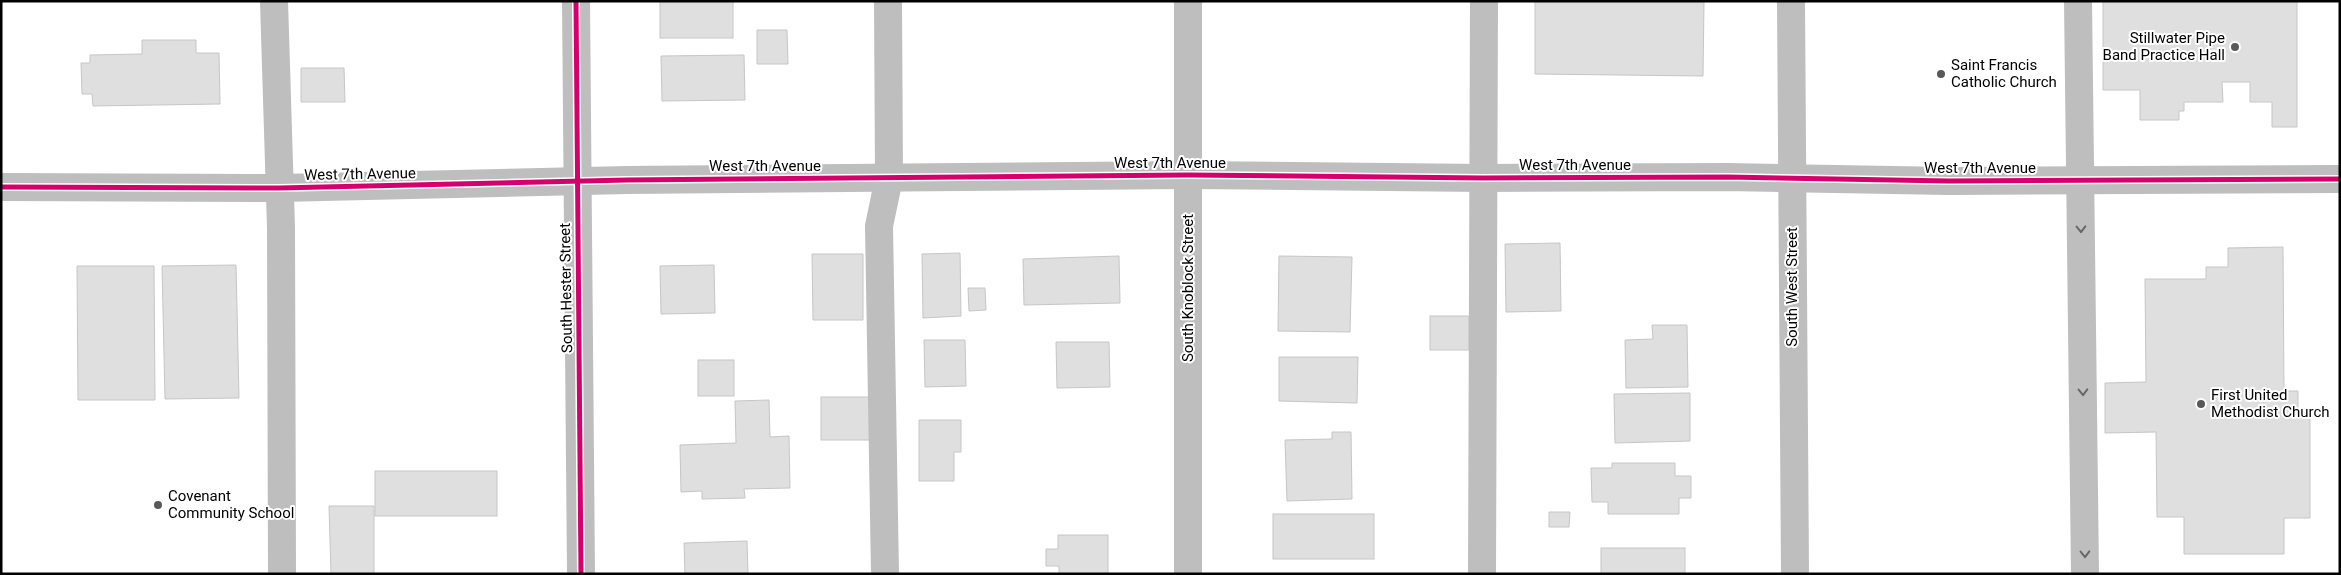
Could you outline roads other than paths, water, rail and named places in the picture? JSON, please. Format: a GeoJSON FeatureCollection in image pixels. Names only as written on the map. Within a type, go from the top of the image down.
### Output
{"type":"FeatureCollection","features":[{"type":"Feature","properties":{"kind":"street"},"geometry":{"type":"LineString","coordinates":[[274,1],[279,188],[282,574]]}},
{"type":"Feature","properties":{"kind":"street","name":"South Hester Street"},"geometry":{"type":"LineString","coordinates":[[576,1],[581,574]]}},
{"type":"Feature","properties":{"kind":"street"},"geometry":{"type":"LineString","coordinates":[[885,574],[880,226],[889,178],[888,1]]}},
{"type":"Feature","properties":{"kind":"street","name":"South Knoblock Street"},"geometry":{"type":"LineString","coordinates":[[1188,1],[1188,574]]}},
{"type":"Feature","properties":{"kind":"street"},"geometry":{"type":"LineString","coordinates":[[1482,574],[1484,1]]}},
{"type":"Feature","properties":{"kind":"street","name":"South West Street"},"geometry":{"type":"LineString","coordinates":[[1791,1],[1794,574]]}},
{"type":"Feature","properties":{"kind":"street"},"geometry":{"type":"LineString","coordinates":[[2078,1],[2085,574]]}},
{"type":"Feature","properties":{"kind":"street","name":"West 7th Avenue"},"geometry":{"type":"LineString","coordinates":[[1,187],[279,188],[1188,174],[1483,178],[2340,179]]}},
{"type":"Feature","properties":{"kind":"place","name":"Stillwater Pipe Band Practice Hall"},"geometry":{"type":"Point","coordinates":[2235,47]}},
{"type":"Feature","properties":{"kind":"place","name":"Saint Francis Catholic Church"},"geometry":{"type":"Point","coordinates":[1941,74]}},
{"type":"Feature","properties":{"kind":"place","name":"First United Methodist Church"},"geometry":{"type":"Point","coordinates":[2201,404]}},
{"type":"Feature","properties":{"kind":"place","name":"Covenant Community School"},"geometry":{"type":"Point","coordinates":[158,505]}}]}
